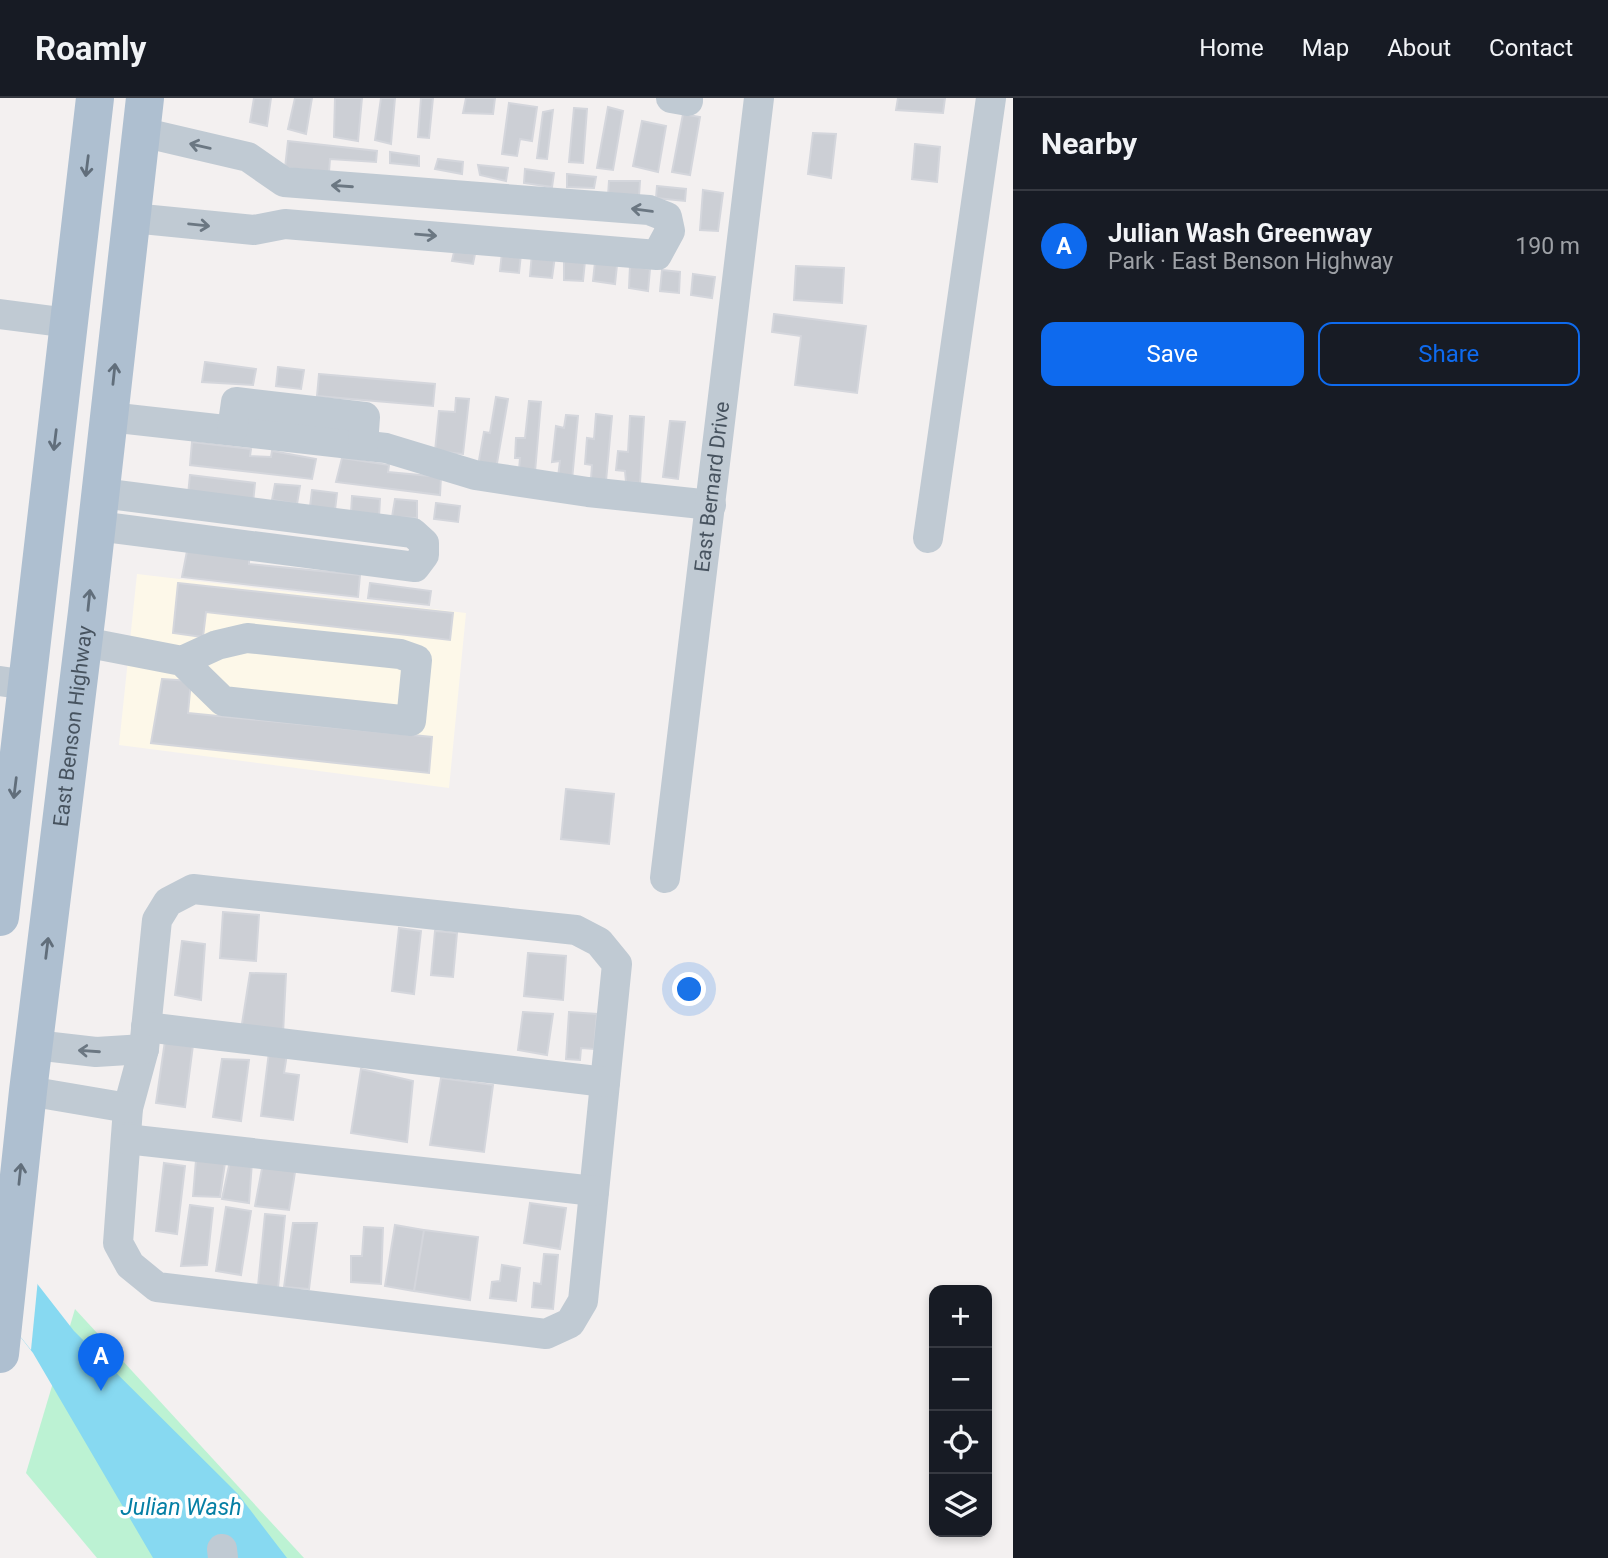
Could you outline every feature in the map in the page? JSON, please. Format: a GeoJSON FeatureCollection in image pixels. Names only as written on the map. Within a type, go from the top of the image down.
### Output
{"type":"FeatureCollection","features":[{"type":"Feature","properties":{"kind":"main road"},"geometry":{"type":"LineString","coordinates":[[0,917],[22,731],[13,683],[69,323],[95,98]]}},
{"type":"Feature","properties":{"kind":"main road","name":"East Benson Highway"},"geometry":{"type":"LineString","coordinates":[[0,1354],[28,1090],[84,642],[143,115]]}},
{"type":"Feature","properties":{"kind":"main road"},"geometry":{"type":"LineString","coordinates":[[22,731],[73,735]]}},
{"type":"Feature","properties":{"kind":"street"},"geometry":{"type":"LineString","coordinates":[[671,98],[688,101],[688,98]]}},
{"type":"Feature","properties":{"kind":"street","name":"East Bernard Drive"},"geometry":{"type":"LineString","coordinates":[[665,878],[759,98]]}},
{"type":"Feature","properties":{"kind":"street"},"geometry":{"type":"LineString","coordinates":[[928,538],[991,98]]}},
{"type":"Feature","properties":{"kind":"street"},"geometry":{"type":"LineString","coordinates":[[132,218],[254,230],[285,224],[657,255],[670,231],[667,217],[649,210],[284,182],[248,157],[143,115]]}},
{"type":"Feature","properties":{"kind":"street"},"geometry":{"type":"LineString","coordinates":[[284,182],[285,224]]}},
{"type":"Feature","properties":{"kind":"street"},"geometry":{"type":"LineString","coordinates":[[488,240],[490,198]]}},
{"type":"Feature","properties":{"kind":"street"},"geometry":{"type":"LineString","coordinates":[[0,314],[69,323]]}},
{"type":"Feature","properties":{"kind":"street"},"geometry":{"type":"LineString","coordinates":[[109,417],[386,448],[475,475],[588,492],[712,505]]}},
{"type":"Feature","properties":{"kind":"street"},"geometry":{"type":"LineString","coordinates":[[99,510],[413,533],[424,543],[424,555],[415,567],[99,510]]}},
{"type":"Feature","properties":{"kind":"street"},"geometry":{"type":"LineString","coordinates":[[84,642],[182,661],[223,701],[411,721],[417,660],[400,654],[247,638],[217,645],[182,661]]}},
{"type":"Feature","properties":{"kind":"street"},"geometry":{"type":"LineString","coordinates":[[193,889],[576,930],[599,942],[617,964],[583,1301],[570,1323],[546,1334],[158,1286],[130,1265],[118,1243],[128,1108],[145,1038],[157,920],[168,902],[193,889]]}},
{"type":"Feature","properties":{"kind":"street"},"geometry":{"type":"LineString","coordinates":[[35,1045],[96,1052],[145,1038],[605,1082]]}},
{"type":"Feature","properties":{"kind":"street"},"geometry":{"type":"LineString","coordinates":[[28,1090],[128,1108]]}},
{"type":"Feature","properties":{"kind":"street"},"geometry":{"type":"LineString","coordinates":[[125,1139],[594,1191]]}},
{"type":"Feature","properties":{"kind":"shaded area"},"geometry":{"type":"Polygon","coordinates":[[[137,574],[466,613],[449,788],[119,745],[137,574]]]}},
{"type":"Feature","properties":{"kind":"green space","name":"Julian Wash"},"geometry":{"type":"Polygon","coordinates":[[[75,1309],[304,1558],[97,1558],[26,1473],[75,1309]]]}},
{"type":"Feature","properties":{"kind":"water","name":"Julian Wash"},"geometry":{"type":"Polygon","coordinates":[[[0,1236],[74,1331],[238,1494],[287,1558],[153,1558],[33,1353],[0,1311],[0,1236]]]}},
{"type":"Feature","properties":{"kind":"pier"},"geometry":{"type":"Polygon","coordinates":[[[3,1234],[38,1279],[31,1350],[0,1311],[3,1234]]]}},
{"type":"Feature","properties":{"kind":"building"},"geometry":{"type":"Polygon","coordinates":[[[254,98],[271,98],[267,126],[250,122],[254,98]]]}},
{"type":"Feature","properties":{"kind":"building"},"geometry":{"type":"Polygon","coordinates":[[[295,98],[312,98],[306,134],[288,129],[295,98]]]}},
{"type":"Feature","properties":{"kind":"building"},"geometry":{"type":"Polygon","coordinates":[[[335,98],[362,98],[358,141],[334,137],[335,98]]]}},
{"type":"Feature","properties":{"kind":"building"},"geometry":{"type":"Polygon","coordinates":[[[381,98],[395,98],[391,144],[375,140],[381,98]]]}},
{"type":"Feature","properties":{"kind":"building"},"geometry":{"type":"Polygon","coordinates":[[[421,98],[433,98],[429,138],[418,137],[421,98]]]}},
{"type":"Feature","properties":{"kind":"building"},"geometry":{"type":"Polygon","coordinates":[[[466,98],[495,98],[493,114],[463,113],[466,98]]]}},
{"type":"Feature","properties":{"kind":"building"},"geometry":{"type":"Polygon","coordinates":[[[898,98],[945,98],[943,113],[896,110],[898,98]]]}},
{"type":"Feature","properties":{"kind":"building"},"geometry":{"type":"Polygon","coordinates":[[[509,103],[537,107],[532,141],[520,139],[517,156],[502,154],[509,103]]]}},
{"type":"Feature","properties":{"kind":"building"},"geometry":{"type":"Polygon","coordinates":[[[608,107],[623,111],[613,170],[597,168],[608,107]]]}},
{"type":"Feature","properties":{"kind":"building"},"geometry":{"type":"Polygon","coordinates":[[[574,108],[587,109],[583,163],[569,162],[574,108]]]}},
{"type":"Feature","properties":{"kind":"building"},"geometry":{"type":"Polygon","coordinates":[[[553,110],[547,159],[537,158],[543,112],[553,110]]]}},
{"type":"Feature","properties":{"kind":"building"},"geometry":{"type":"Polygon","coordinates":[[[683,114],[700,117],[690,175],[672,172],[683,114]]]}},
{"type":"Feature","properties":{"kind":"building"},"geometry":{"type":"Polygon","coordinates":[[[642,121],[666,126],[658,172],[633,166],[642,121]]]}},
{"type":"Feature","properties":{"kind":"building"},"geometry":{"type":"Polygon","coordinates":[[[813,133],[836,134],[831,178],[808,174],[813,133]]]}},
{"type":"Feature","properties":{"kind":"building"},"geometry":{"type":"Polygon","coordinates":[[[288,141],[377,151],[376,162],[330,159],[329,172],[285,168],[288,141]]]}},
{"type":"Feature","properties":{"kind":"building"},"geometry":{"type":"Polygon","coordinates":[[[915,144],[940,147],[937,182],[912,179],[915,144]]]}},
{"type":"Feature","properties":{"kind":"building"},"geometry":{"type":"Polygon","coordinates":[[[390,152],[419,156],[419,166],[390,163],[390,152]]]}},
{"type":"Feature","properties":{"kind":"building"},"geometry":{"type":"Polygon","coordinates":[[[438,159],[463,162],[462,174],[435,169],[438,159]]]}},
{"type":"Feature","properties":{"kind":"building"},"geometry":{"type":"Polygon","coordinates":[[[478,165],[508,168],[506,181],[480,175],[478,165]]]}},
{"type":"Feature","properties":{"kind":"building"},"geometry":{"type":"Polygon","coordinates":[[[525,169],[554,173],[552,187],[524,183],[525,169]]]}},
{"type":"Feature","properties":{"kind":"building"},"geometry":{"type":"Polygon","coordinates":[[[567,174],[596,177],[594,188],[567,187],[567,174]]]}},
{"type":"Feature","properties":{"kind":"building"},"geometry":{"type":"Polygon","coordinates":[[[609,181],[640,181],[639,196],[608,196],[609,181]]]}},
{"type":"Feature","properties":{"kind":"building"},"geometry":{"type":"Polygon","coordinates":[[[657,186],[686,189],[685,201],[656,198],[657,186]]]}},
{"type":"Feature","properties":{"kind":"building"},"geometry":{"type":"Polygon","coordinates":[[[703,190],[723,193],[718,231],[700,230],[703,190]]]}},
{"type":"Feature","properties":{"kind":"building"},"geometry":{"type":"Polygon","coordinates":[[[454,252],[475,254],[473,264],[452,261],[454,252]]]}},
{"type":"Feature","properties":{"kind":"building"},"geometry":{"type":"Polygon","coordinates":[[[502,252],[521,254],[519,273],[500,271],[502,252]]]}},
{"type":"Feature","properties":{"kind":"building"},"geometry":{"type":"Polygon","coordinates":[[[532,253],[555,256],[552,278],[530,276],[532,253]]]}},
{"type":"Feature","properties":{"kind":"building"},"geometry":{"type":"Polygon","coordinates":[[[564,258],[585,261],[583,281],[564,280],[564,258]]]}},
{"type":"Feature","properties":{"kind":"building"},"geometry":{"type":"Polygon","coordinates":[[[595,262],[617,265],[615,284],[593,281],[595,262]]]}},
{"type":"Feature","properties":{"kind":"building"},"geometry":{"type":"Polygon","coordinates":[[[630,266],[650,269],[648,291],[629,288],[630,266]]]}},
{"type":"Feature","properties":{"kind":"building"},"geometry":{"type":"Polygon","coordinates":[[[796,266],[844,268],[842,303],[794,300],[796,266]]]}},
{"type":"Feature","properties":{"kind":"building"},"geometry":{"type":"Polygon","coordinates":[[[662,270],[680,272],[679,293],[660,291],[662,270]]]}},
{"type":"Feature","properties":{"kind":"building"},"geometry":{"type":"Polygon","coordinates":[[[693,274],[715,277],[712,298],[691,295],[693,274]]]}},
{"type":"Feature","properties":{"kind":"building"},"geometry":{"type":"Polygon","coordinates":[[[774,314],[866,326],[857,393],[795,385],[801,336],[772,332],[774,314]]]}},
{"type":"Feature","properties":{"kind":"building"},"geometry":{"type":"Polygon","coordinates":[[[205,362],[256,369],[253,385],[202,382],[205,362]]]}},
{"type":"Feature","properties":{"kind":"building"},"geometry":{"type":"Polygon","coordinates":[[[278,367],[304,370],[301,389],[276,386],[278,367]]]}},
{"type":"Feature","properties":{"kind":"building"},"geometry":{"type":"Polygon","coordinates":[[[319,374],[435,384],[433,406],[317,396],[319,374]]]}},
{"type":"Feature","properties":{"kind":"building"},"geometry":{"type":"Polygon","coordinates":[[[496,397],[508,399],[496,469],[478,466],[484,432],[490,433],[496,397]]]}},
{"type":"Feature","properties":{"kind":"building"},"geometry":{"type":"Polygon","coordinates":[[[456,398],[469,399],[463,454],[435,451],[439,411],[455,412],[456,398]]]}},
{"type":"Feature","properties":{"kind":"building"},"geometry":{"type":"Polygon","coordinates":[[[529,401],[541,402],[535,472],[519,470],[520,458],[515,458],[516,438],[525,438],[529,401]]]}},
{"type":"Feature","properties":{"kind":"building"},"geometry":{"type":"Polygon","coordinates":[[[596,414],[612,416],[606,481],[591,479],[592,465],[585,464],[587,438],[594,439],[596,414]]]}},
{"type":"Feature","properties":{"kind":"building"},"geometry":{"type":"Polygon","coordinates":[[[566,415],[578,416],[572,480],[558,477],[560,461],[552,462],[556,426],[564,428],[566,415]]]}},
{"type":"Feature","properties":{"kind":"building"},"geometry":{"type":"Polygon","coordinates":[[[630,416],[644,417],[640,483],[626,482],[625,471],[616,470],[618,451],[628,452],[630,416]]]}},
{"type":"Feature","properties":{"kind":"building"},"geometry":{"type":"Polygon","coordinates":[[[670,421],[685,422],[678,479],[663,477],[670,421]]]}},
{"type":"Feature","properties":{"kind":"building"},"geometry":{"type":"Polygon","coordinates":[[[192,442],[251,449],[250,456],[271,457],[272,451],[316,459],[312,479],[190,465],[192,442]]]}},
{"type":"Feature","properties":{"kind":"building"},"geometry":{"type":"Polygon","coordinates":[[[342,458],[389,465],[388,472],[441,477],[440,495],[336,482],[342,458]]]}},
{"type":"Feature","properties":{"kind":"building"},"geometry":{"type":"Polygon","coordinates":[[[190,475],[255,483],[253,503],[188,495],[190,475]]]}},
{"type":"Feature","properties":{"kind":"building"},"geometry":{"type":"Polygon","coordinates":[[[275,484],[300,486],[297,504],[272,500],[275,484]]]}},
{"type":"Feature","properties":{"kind":"building"},"geometry":{"type":"Polygon","coordinates":[[[312,490],[337,493],[335,510],[310,507],[312,490]]]}},
{"type":"Feature","properties":{"kind":"building"},"geometry":{"type":"Polygon","coordinates":[[[352,496],[380,499],[379,517],[351,513],[352,496]]]}},
{"type":"Feature","properties":{"kind":"building"},"geometry":{"type":"Polygon","coordinates":[[[395,499],[417,501],[417,518],[392,517],[395,499]]]}},
{"type":"Feature","properties":{"kind":"building"},"geometry":{"type":"Polygon","coordinates":[[[436,503],[460,506],[458,522],[434,519],[436,503]]]}},
{"type":"Feature","properties":{"kind":"building"},"geometry":{"type":"Polygon","coordinates":[[[187,551],[249,558],[249,564],[360,575],[358,597],[182,577],[187,551]]]}},
{"type":"Feature","properties":{"kind":"building"},"geometry":{"type":"Polygon","coordinates":[[[178,583],[453,613],[450,640],[206,612],[203,637],[173,633],[178,583]]]}},
{"type":"Feature","properties":{"kind":"building"},"geometry":{"type":"Polygon","coordinates":[[[370,583],[431,591],[429,605],[368,598],[370,583]]]}},
{"type":"Feature","properties":{"kind":"building"},"geometry":{"type":"Polygon","coordinates":[[[162,679],[191,681],[188,713],[432,737],[429,773],[151,743],[162,679]]]}},
{"type":"Feature","properties":{"kind":"building"},"geometry":{"type":"Polygon","coordinates":[[[566,789],[614,794],[609,844],[561,839],[566,789]]]}},
{"type":"Feature","properties":{"kind":"building"},"geometry":{"type":"Polygon","coordinates":[[[223,912],[259,915],[256,961],[220,958],[223,912]]]}},
{"type":"Feature","properties":{"kind":"building"},"geometry":{"type":"Polygon","coordinates":[[[399,928],[421,931],[414,994],[392,991],[399,928]]]}},
{"type":"Feature","properties":{"kind":"building"},"geometry":{"type":"Polygon","coordinates":[[[435,931],[457,933],[453,977],[431,975],[435,931]]]}},
{"type":"Feature","properties":{"kind":"building"},"geometry":{"type":"Polygon","coordinates":[[[182,941],[205,944],[201,1000],[175,995],[182,941]]]}},
{"type":"Feature","properties":{"kind":"building"},"geometry":{"type":"Polygon","coordinates":[[[528,953],[566,956],[563,1000],[524,996],[528,953]]]}},
{"type":"Feature","properties":{"kind":"building"},"geometry":{"type":"Polygon","coordinates":[[[250,973],[286,974],[283,1034],[241,1030],[250,973]]]}},
{"type":"Feature","properties":{"kind":"building"},"geometry":{"type":"Polygon","coordinates":[[[523,1012],[553,1014],[547,1055],[518,1050],[523,1012]]]}},
{"type":"Feature","properties":{"kind":"building"},"geometry":{"type":"Polygon","coordinates":[[[569,1012],[597,1014],[594,1049],[581,1048],[580,1060],[566,1059],[569,1012]]]}},
{"type":"Feature","properties":{"kind":"building"},"geometry":{"type":"Polygon","coordinates":[[[165,1041],[193,1045],[185,1107],[156,1103],[165,1041]]]}},
{"type":"Feature","properties":{"kind":"building"},"geometry":{"type":"Polygon","coordinates":[[[269,1052],[287,1054],[284,1073],[299,1075],[293,1120],[261,1116],[269,1052]]]}},
{"type":"Feature","properties":{"kind":"building"},"geometry":{"type":"Polygon","coordinates":[[[222,1059],[249,1060],[241,1121],[213,1117],[222,1059]]]}},
{"type":"Feature","properties":{"kind":"building"},"geometry":{"type":"Polygon","coordinates":[[[361,1069],[413,1081],[407,1142],[351,1133],[361,1069]]]}},
{"type":"Feature","properties":{"kind":"building"},"geometry":{"type":"Polygon","coordinates":[[[441,1078],[493,1085],[484,1152],[430,1145],[441,1078]]]}},
{"type":"Feature","properties":{"kind":"building"},"geometry":{"type":"Polygon","coordinates":[[[196,1160],[225,1163],[220,1197],[193,1196],[196,1160]]]}},
{"type":"Feature","properties":{"kind":"building"},"geometry":{"type":"Polygon","coordinates":[[[230,1161],[252,1162],[249,1203],[222,1199],[230,1161]]]}},
{"type":"Feature","properties":{"kind":"building"},"geometry":{"type":"Polygon","coordinates":[[[164,1163],[185,1166],[177,1234],[156,1231],[164,1163]]]}},
{"type":"Feature","properties":{"kind":"building"},"geometry":{"type":"Polygon","coordinates":[[[263,1163],[296,1166],[289,1210],[255,1206],[263,1163]]]}},
{"type":"Feature","properties":{"kind":"building"},"geometry":{"type":"Polygon","coordinates":[[[530,1203],[566,1208],[560,1249],[524,1243],[530,1203]]]}},
{"type":"Feature","properties":{"kind":"building"},"geometry":{"type":"Polygon","coordinates":[[[190,1205],[213,1208],[207,1265],[181,1266],[190,1205]]]}},
{"type":"Feature","properties":{"kind":"building"},"geometry":{"type":"Polygon","coordinates":[[[226,1207],[251,1211],[241,1275],[216,1271],[226,1207]]]}},
{"type":"Feature","properties":{"kind":"building"},"geometry":{"type":"Polygon","coordinates":[[[265,1214],[285,1216],[278,1288],[258,1286],[265,1214]]]}},
{"type":"Feature","properties":{"kind":"building"},"geometry":{"type":"Polygon","coordinates":[[[293,1223],[317,1223],[309,1289],[284,1287],[293,1223]]]}},
{"type":"Feature","properties":{"kind":"building"},"geometry":{"type":"Polygon","coordinates":[[[395,1225],[424,1230],[414,1291],[385,1286],[395,1225]]]}},
{"type":"Feature","properties":{"kind":"building"},"geometry":{"type":"Polygon","coordinates":[[[364,1227],[383,1228],[381,1284],[351,1282],[351,1256],[362,1256],[364,1227]]]}},
{"type":"Feature","properties":{"kind":"building"},"geometry":{"type":"Polygon","coordinates":[[[424,1230],[478,1237],[470,1300],[414,1291],[424,1230]]]}},
{"type":"Feature","properties":{"kind":"building"},"geometry":{"type":"Polygon","coordinates":[[[544,1254],[558,1255],[553,1309],[532,1307],[534,1283],[541,1284],[544,1254]]]}},
{"type":"Feature","properties":{"kind":"building"},"geometry":{"type":"Polygon","coordinates":[[[502,1265],[520,1268],[516,1301],[490,1298],[492,1282],[500,1281],[502,1265]]]}},
{"type":"Feature","properties":{"kind":"place","name":"Julian Wash Greenway"},"geometry":{"type":"Point","coordinates":[101,1391]}}]}
